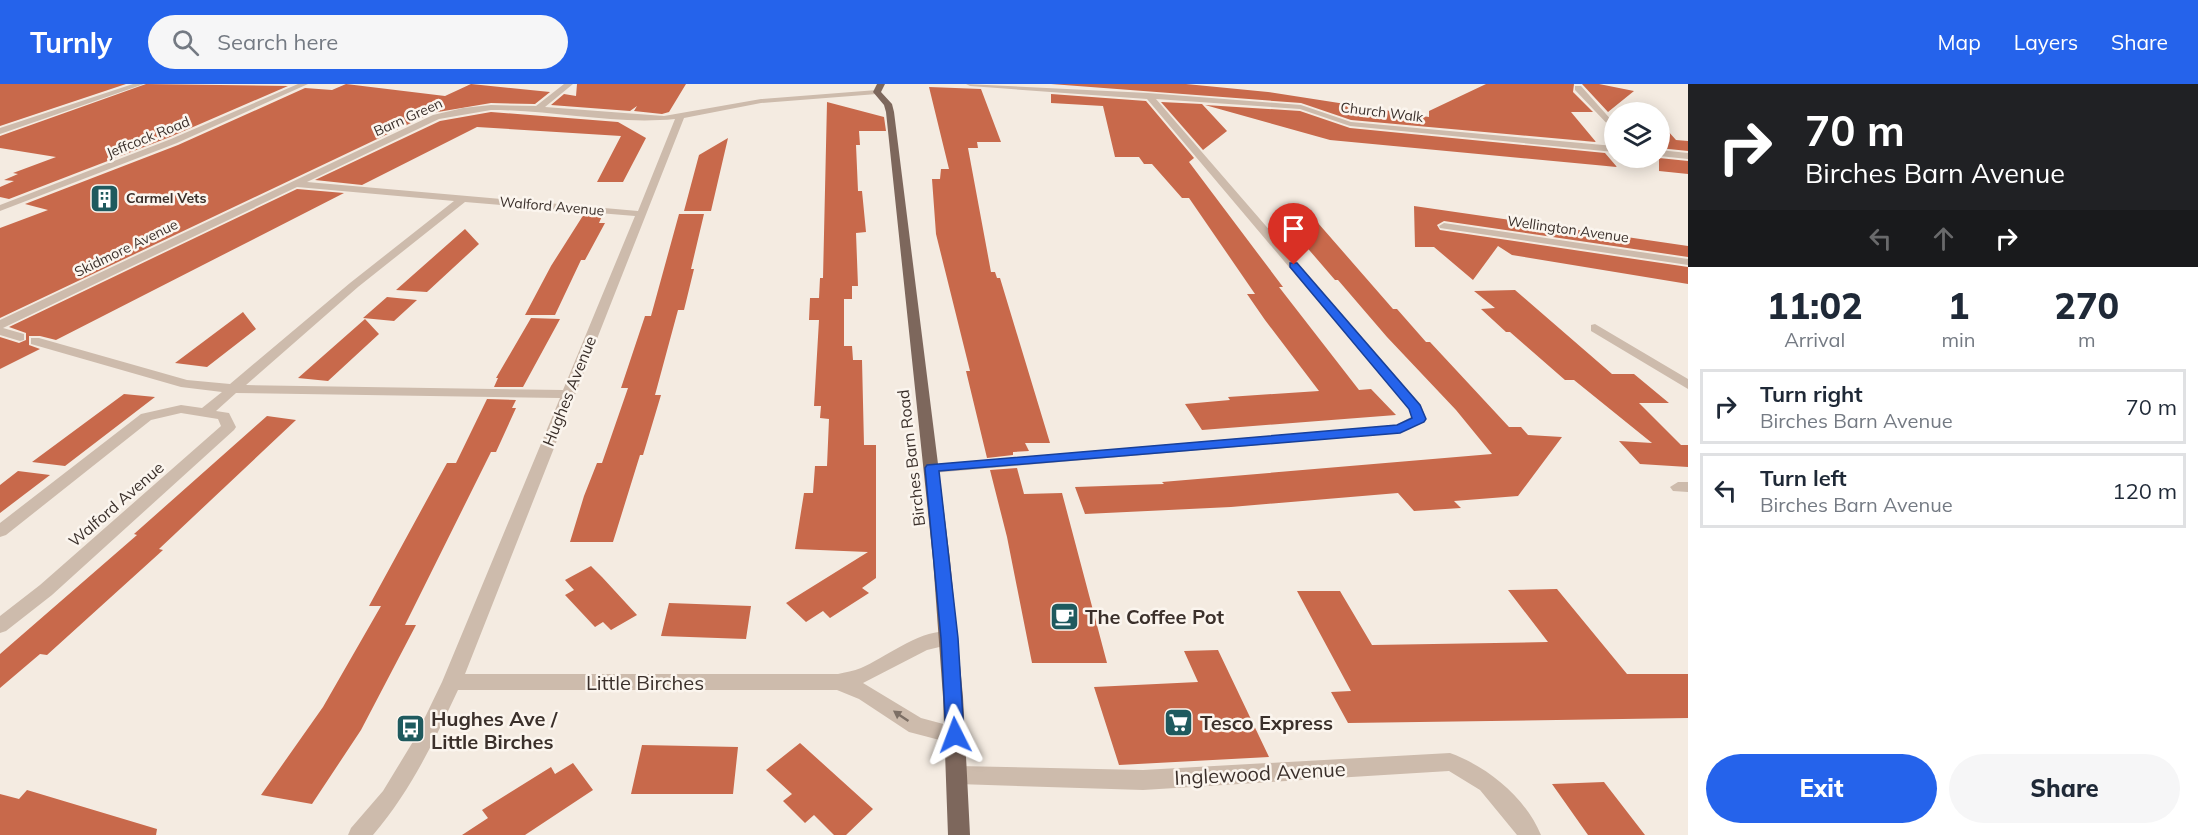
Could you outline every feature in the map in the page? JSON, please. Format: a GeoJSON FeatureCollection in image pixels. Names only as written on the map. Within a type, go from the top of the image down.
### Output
{"type":"FeatureCollection","features":[{"type":"Feature","properties":{"kind":"main road","name":"Birches Barn Road"},"geometry":{"type":"LineString","coordinates":[[879,88],[890,112],[904,250],[932,468],[950,638],[959,835]]}},
{"type":"Feature","properties":{"kind":"street"},"geometry":{"type":"LineString","coordinates":[[0,131],[141,84]]}},
{"type":"Feature","properties":{"kind":"street","name":"Jeffcock Road"},"geometry":{"type":"LineString","coordinates":[[0,208],[174,141],[304,84]]}},
{"type":"Feature","properties":{"kind":"street"},"geometry":{"type":"LineString","coordinates":[[536,111],[569,84]]}},
{"type":"Feature","properties":{"kind":"street","name":"Church Walk"},"geometry":{"type":"LineString","coordinates":[[970,84],[1301,107],[1350,124],[1604,147]]}},
{"type":"Feature","properties":{"kind":"street"},"geometry":{"type":"LineString","coordinates":[[1589,87],[1574,87],[1604,118]]}},
{"type":"Feature","properties":{"kind":"street"},"geometry":{"type":"LineString","coordinates":[[681,116],[745,103],[879,88]]}},
{"type":"Feature","properties":{"kind":"street"},"geometry":{"type":"LineString","coordinates":[[932,468],[1400,429],[1419,419],[1416,408],[1148,95]]}},
{"type":"Feature","properties":{"kind":"street","name":"Barn Green"},"geometry":{"type":"LineString","coordinates":[[297,184],[455,111],[478,108],[636,117],[681,116]]}},
{"type":"Feature","properties":{"kind":"street","name":"Hughes Avenue"},"geometry":{"type":"LineString","coordinates":[[359,835],[391,798],[421,746],[452,682],[681,116]]}},
{"type":"Feature","properties":{"kind":"street"},"geometry":{"type":"LineString","coordinates":[[1670,154],[1688,156]]}},
{"type":"Feature","properties":{"kind":"street","name":"Walford Avenue"},"geometry":{"type":"LineString","coordinates":[[297,184],[642,214]]}},
{"type":"Feature","properties":{"kind":"street","name":"Skidmore Avenue"},"geometry":{"type":"LineString","coordinates":[[0,325],[297,184]]}},
{"type":"Feature","properties":{"kind":"street"},"geometry":{"type":"LineString","coordinates":[[205,413],[354,285],[462,199]]}},
{"type":"Feature","properties":{"kind":"street","name":"Wellington Avenue"},"geometry":{"type":"LineString","coordinates":[[1444,226],[1688,262]]}},
{"type":"Feature","properties":{"kind":"street"},"geometry":{"type":"LineString","coordinates":[[1595,328],[1688,386]]}},
{"type":"Feature","properties":{"kind":"street"},"geometry":{"type":"LineString","coordinates":[[0,331],[20,337]]}},
{"type":"Feature","properties":{"kind":"street"},"geometry":{"type":"LineString","coordinates":[[34,341],[186,384],[235,389],[568,394]]}},
{"type":"Feature","properties":{"kind":"street","name":"Walford Avenue"},"geometry":{"type":"LineString","coordinates":[[0,531],[146,417],[181,409],[225,416],[229,427],[46,590],[0,626]]}},
{"type":"Feature","properties":{"kind":"street","name":"Little Birches"},"geometry":{"type":"LineString","coordinates":[[452,682],[838,682],[865,675],[922,644],[950,638]]}},
{"type":"Feature","properties":{"kind":"street","name":"Little Birches"},"geometry":{"type":"LineString","coordinates":[[838,682],[867,693],[916,726],[955,735]]}},
{"type":"Feature","properties":{"kind":"street","name":"Inglewood Avenue"},"geometry":{"type":"LineString","coordinates":[[958,776],[1143,780],[1450,762],[1472,771],[1491,784],[1530,835]]}},
{"type":"Feature","properties":{"kind":"building"},"geometry":{"type":"Polygon","coordinates":[[[0,84],[126,84],[0,126],[0,84]]]}},
{"type":"Feature","properties":{"kind":"building"},"geometry":{"type":"Polygon","coordinates":[[[146,84],[288,86],[170,137],[9,199],[0,197],[0,187],[14,181],[4,180],[18,174],[13,173],[56,157],[0,148],[0,136],[146,84]]]}},
{"type":"Feature","properties":{"kind":"building"},"geometry":{"type":"Polygon","coordinates":[[[346,84],[445,96],[471,84],[550,92],[535,104],[491,103],[432,113],[0,318],[0,228],[48,210],[25,204],[178,145],[305,88],[332,90],[346,84]]]}},
{"type":"Feature","properties":{"kind":"building"},"geometry":{"type":"Polygon","coordinates":[[[577,84],[686,84],[669,112],[662,114],[634,111],[637,106],[630,111],[551,105],[564,94],[576,96],[577,84]]]}},
{"type":"Feature","properties":{"kind":"building"},"geometry":{"type":"Polygon","coordinates":[[[1051,84],[1186,84],[1268,92],[1429,117],[1429,111],[1486,84],[1574,84],[1573,92],[1593,112],[1571,112],[1596,142],[1351,120],[1301,103],[1051,84]]]}},
{"type":"Feature","properties":{"kind":"building"},"geometry":{"type":"Polygon","coordinates":[[[1582,84],[1599,84],[1634,91],[1620,102],[1604,102],[1604,108],[1582,84]]]}},
{"type":"Feature","properties":{"kind":"building"},"geometry":{"type":"Polygon","coordinates":[[[929,87],[981,89],[1001,142],[977,142],[978,148],[968,148],[991,272],[995,272],[997,278],[1000,278],[1050,443],[1025,443],[1029,451],[987,458],[966,371],[970,371],[936,234],[932,179],[940,179],[941,169],[949,169],[929,87]]]}},
{"type":"Feature","properties":{"kind":"building"},"geometry":{"type":"Polygon","coordinates":[[[1051,94],[1146,101],[1194,158],[1189,162],[1283,287],[1279,287],[1359,390],[1371,389],[1396,415],[1202,430],[1185,404],[1230,400],[1228,397],[1319,391],[1247,294],[1255,294],[1189,198],[1182,198],[1152,164],[1144,164],[1139,157],[1115,157],[1103,106],[1051,103],[1051,94]]]}},
{"type":"Feature","properties":{"kind":"building"},"geometry":{"type":"Polygon","coordinates":[[[827,102],[884,117],[886,131],[859,131],[860,145],[856,145],[858,191],[862,191],[866,232],[856,233],[858,286],[852,286],[852,299],[844,299],[844,346],[852,346],[853,360],[862,360],[864,445],[876,445],[876,578],[862,588],[869,593],[830,618],[823,611],[806,622],[786,603],[868,552],[795,549],[804,493],[813,493],[815,466],[827,466],[829,419],[820,418],[821,406],[814,406],[819,320],[809,320],[810,298],[819,298],[820,278],[823,278],[827,102]]]}},
{"type":"Feature","properties":{"kind":"building"},"geometry":{"type":"Polygon","coordinates":[[[1161,102],[1202,104],[1227,131],[1203,150],[1161,102]]]}},
{"type":"Feature","properties":{"kind":"building"},"geometry":{"type":"Polygon","coordinates":[[[1205,105],[1300,111],[1350,128],[1604,153],[1604,166],[1330,140],[1205,105]]]}},
{"type":"Feature","properties":{"kind":"building"},"geometry":{"type":"Polygon","coordinates":[[[491,112],[618,122],[646,138],[623,182],[597,182],[621,136],[477,127],[362,185],[315,180],[440,121],[491,112]]]}},
{"type":"Feature","properties":{"kind":"building"},"geometry":{"type":"Polygon","coordinates":[[[1670,133],[1676,140],[1688,141],[1688,151],[1670,149],[1670,133]]]}},
{"type":"Feature","properties":{"kind":"building"},"geometry":{"type":"Polygon","coordinates":[[[728,138],[711,211],[684,211],[699,155],[728,138]]]}},
{"type":"Feature","properties":{"kind":"building"},"geometry":{"type":"Polygon","coordinates":[[[1670,159],[1688,161],[1688,174],[1659,171],[1659,168],[1670,168],[1670,159]]]}},
{"type":"Feature","properties":{"kind":"building"},"geometry":{"type":"Polygon","coordinates":[[[297,189],[344,193],[56,340],[29,336],[29,345],[40,349],[0,369],[0,337],[19,343],[26,340],[26,333],[9,327],[297,189]]]}},
{"type":"Feature","properties":{"kind":"building"},"geometry":{"type":"Polygon","coordinates":[[[1414,206],[1688,246],[1688,257],[1444,221],[1437,225],[1440,230],[1688,267],[1688,284],[1512,255],[1498,246],[1473,280],[1434,247],[1415,247],[1414,206]]]}},
{"type":"Feature","properties":{"kind":"building"},"geometry":{"type":"Polygon","coordinates":[[[584,214],[602,216],[599,223],[605,223],[585,260],[581,260],[555,315],[525,315],[551,266],[584,214]]]}},
{"type":"Feature","properties":{"kind":"building"},"geometry":{"type":"Polygon","coordinates":[[[679,214],[704,214],[684,310],[678,310],[655,395],[661,395],[643,455],[640,455],[613,542],[570,542],[584,496],[597,463],[602,463],[628,388],[621,388],[645,316],[651,316],[679,214]]]}},
{"type":"Feature","properties":{"kind":"building"},"geometry":{"type":"Polygon","coordinates":[[[1279,215],[1311,215],[1393,309],[1397,309],[1426,342],[1430,342],[1509,427],[1521,427],[1528,435],[1562,437],[1518,496],[1454,501],[1461,508],[1414,511],[1398,493],[1231,507],[1085,514],[1075,487],[1164,484],[1162,482],[1492,454],[1456,410],[1387,337],[1338,280],[1335,280],[1279,215]]]}},
{"type":"Feature","properties":{"kind":"building"},"geometry":{"type":"Polygon","coordinates":[[[465,229],[479,244],[427,292],[396,290],[465,229]]]}},
{"type":"Feature","properties":{"kind":"building"},"geometry":{"type":"Polygon","coordinates":[[[1515,290],[1612,374],[1634,374],[1669,403],[1639,403],[1681,445],[1688,445],[1688,467],[1640,464],[1619,441],[1652,443],[1574,380],[1565,380],[1510,332],[1506,332],[1481,309],[1495,308],[1474,291],[1515,290]]]}},
{"type":"Feature","properties":{"kind":"building"},"geometry":{"type":"Polygon","coordinates":[[[387,297],[417,300],[394,321],[363,318],[387,297]]]}},
{"type":"Feature","properties":{"kind":"building"},"geometry":{"type":"Polygon","coordinates":[[[243,312],[256,329],[207,367],[175,363],[243,312]]]}},
{"type":"Feature","properties":{"kind":"building"},"geometry":{"type":"Polygon","coordinates":[[[531,318],[560,319],[523,387],[494,387],[498,378],[496,378],[531,318]]]}},
{"type":"Feature","properties":{"kind":"building"},"geometry":{"type":"Polygon","coordinates":[[[365,319],[379,334],[328,381],[298,378],[365,319]]]}},
{"type":"Feature","properties":{"kind":"building"},"geometry":{"type":"Polygon","coordinates":[[[124,394],[155,397],[65,466],[32,462],[124,394]]]}},
{"type":"Feature","properties":{"kind":"building"},"geometry":{"type":"Polygon","coordinates":[[[487,399],[516,400],[512,408],[516,408],[496,452],[491,452],[405,625],[416,625],[361,730],[312,804],[261,795],[323,707],[381,606],[369,606],[447,463],[456,463],[487,399]]]}},
{"type":"Feature","properties":{"kind":"building"},"geometry":{"type":"Polygon","coordinates":[[[267,416],[296,420],[159,549],[163,550],[47,655],[40,654],[0,688],[0,654],[137,535],[134,534],[267,416]]]}},
{"type":"Feature","properties":{"kind":"building"},"geometry":{"type":"Polygon","coordinates":[[[1017,468],[1024,494],[1062,493],[1107,663],[1032,663],[1007,537],[990,470],[1017,468]]]}},
{"type":"Feature","properties":{"kind":"building"},"geometry":{"type":"Polygon","coordinates":[[[18,471],[50,475],[0,513],[0,485],[18,471]]]}},
{"type":"Feature","properties":{"kind":"building"},"geometry":{"type":"Polygon","coordinates":[[[591,566],[637,615],[611,630],[603,622],[595,627],[565,595],[574,590],[565,580],[591,566]]]}},
{"type":"Feature","properties":{"kind":"building"},"geometry":{"type":"Polygon","coordinates":[[[1557,589],[1627,674],[1688,674],[1688,718],[1348,723],[1331,692],[1351,691],[1297,591],[1340,591],[1372,645],[1548,642],[1508,590],[1557,589]]]}},
{"type":"Feature","properties":{"kind":"building"},"geometry":{"type":"Polygon","coordinates":[[[669,603],[751,606],[746,639],[661,636],[669,603]]]}},
{"type":"Feature","properties":{"kind":"building","name":"Tesco Express"},"geometry":{"type":"Polygon","coordinates":[[[1218,650],[1269,757],[1119,765],[1094,687],[1198,682],[1184,651],[1218,650]]]}},
{"type":"Feature","properties":{"kind":"building"},"geometry":{"type":"Polygon","coordinates":[[[800,743],[873,809],[846,835],[834,835],[814,815],[805,823],[783,801],[792,794],[766,770],[800,743]]]}},
{"type":"Feature","properties":{"kind":"building"},"geometry":{"type":"Polygon","coordinates":[[[642,745],[738,747],[733,794],[631,794],[642,745]]]}},
{"type":"Feature","properties":{"kind":"building"},"geometry":{"type":"Polygon","coordinates":[[[573,763],[593,790],[525,835],[462,835],[488,818],[482,810],[551,767],[555,774],[573,763]]]}},
{"type":"Feature","properties":{"kind":"building"},"geometry":{"type":"Polygon","coordinates":[[[1604,782],[1645,835],[1588,835],[1552,784],[1604,782]]]}},
{"type":"Feature","properties":{"kind":"building"},"geometry":{"type":"Polygon","coordinates":[[[27,790],[157,829],[156,835],[0,835],[0,794],[19,799],[27,790]]]}},
{"type":"Feature","properties":{"kind":"place","name":"Carmel Vets"},"geometry":{"type":"Point","coordinates":[105,198]}},
{"type":"Feature","properties":{"kind":"place","name":"The Coffee Pot"},"geometry":{"type":"Point","coordinates":[1064,616]}},
{"type":"Feature","properties":{"kind":"place","name":"Tesco Express"},"geometry":{"type":"Point","coordinates":[1179,722]}},
{"type":"Feature","properties":{"kind":"place","name":"Hughes Ave / Little Birches"},"geometry":{"type":"Point","coordinates":[410,729]}},
{"type":"Feature","properties":{"kind":"route"},"geometry":{"type":"LineString","coordinates":[[955,735],[950,638],[932,468],[1400,429],[1419,419],[1416,408],[1294,265]]}}]}
